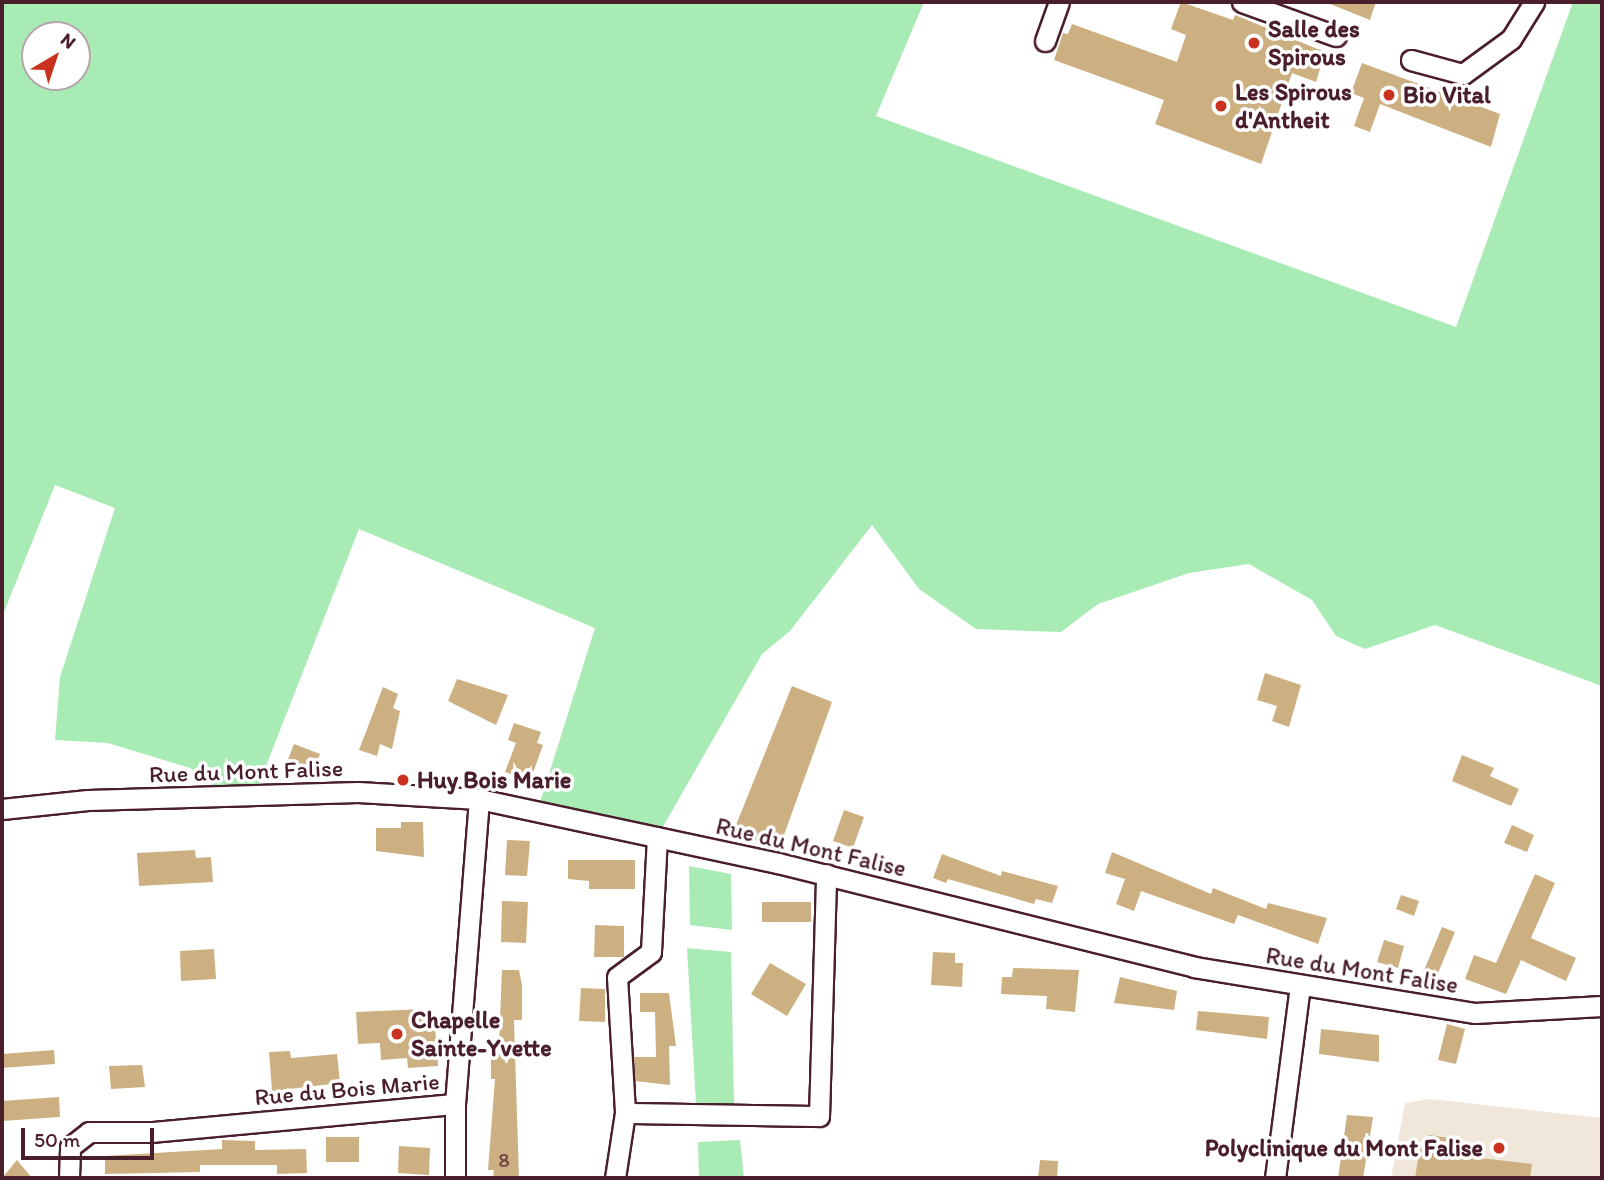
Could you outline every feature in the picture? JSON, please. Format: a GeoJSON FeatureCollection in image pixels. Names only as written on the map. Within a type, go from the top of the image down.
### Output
{"type":"FeatureCollection","features":[{"type":"Feature","properties":{"kind":"street"},"geometry":{"type":"LineString","coordinates":[[1045,41],[1059,2]]}},
{"type":"Feature","properties":{"kind":"street"},"geometry":{"type":"LineString","coordinates":[[1242,2],[1336,36]]}},
{"type":"Feature","properties":{"kind":"street"},"geometry":{"type":"LineString","coordinates":[[1411,60],[1463,74],[1511,39],[1534,2]]}},
{"type":"Feature","properties":{"kind":"street","name":"Rue du Mont Falise"},"geometry":{"type":"LineString","coordinates":[[2,809],[88,800],[358,792],[479,799],[826,874],[1194,968],[1475,1013],[1602,1006]]}},
{"type":"Feature","properties":{"kind":"street"},"geometry":{"type":"LineString","coordinates":[[455,1178],[455,1104],[479,799]]}},
{"type":"Feature","properties":{"kind":"street"},"geometry":{"type":"LineString","coordinates":[[615,1178],[625,1113],[617,977],[651,952],[657,837]]}},
{"type":"Feature","properties":{"kind":"street"},"geometry":{"type":"LineString","coordinates":[[625,1113],[819,1116],[826,874]]}},
{"type":"Feature","properties":{"kind":"street"},"geometry":{"type":"LineString","coordinates":[[1275,1178],[1300,986]]}},
{"type":"Feature","properties":{"kind":"street","name":"Rue du Bois Marie"},"geometry":{"type":"LineString","coordinates":[[69,1178],[70,1147],[89,1132],[152,1132],[455,1104]]}},
{"type":"Feature","properties":{"kind":"shaded area","name":"Polyclinique du Mont Falise"},"geometry":{"type":"Polygon","coordinates":[[[1430,1099],[1602,1118],[1602,1178],[1391,1178],[1405,1103],[1430,1099]]]}},
{"type":"Feature","properties":{"kind":"green space"},"geometry":{"type":"Polygon","coordinates":[[[2,2],[924,2],[876,116],[1456,327],[1573,2],[1602,2],[1602,686],[1435,625],[1365,649],[1336,636],[1312,600],[1249,564],[1189,573],[1098,604],[1061,632],[976,629],[919,589],[872,525],[790,631],[762,654],[657,837],[537,812],[595,628],[359,529],[253,799],[220,791],[190,768],[108,743],[55,740],[60,677],[115,508],[55,485],[2,617],[2,2]]]}},
{"type":"Feature","properties":{"kind":"green space"},"geometry":{"type":"Polygon","coordinates":[[[689,866],[731,874],[732,930],[690,925],[689,866]]]}},
{"type":"Feature","properties":{"kind":"green space"},"geometry":{"type":"Polygon","coordinates":[[[687,948],[731,952],[734,1104],[696,1104],[687,948]]]}},
{"type":"Feature","properties":{"kind":"green space"},"geometry":{"type":"Polygon","coordinates":[[[740,1140],[744,1178],[699,1178],[698,1142],[740,1140]]]}},
{"type":"Feature","properties":{"kind":"building"},"geometry":{"type":"Polygon","coordinates":[[[1181,2],[1233,20],[1235,15],[1325,52],[1316,82],[1292,73],[1261,164],[1155,124],[1164,100],[1054,60],[1063,33],[1068,34],[1072,24],[1177,62],[1186,35],[1171,29],[1181,2]]]}},
{"type":"Feature","properties":{"kind":"building"},"geometry":{"type":"Polygon","coordinates":[[[1325,2],[1376,2],[1370,20],[1325,2]]]}},
{"type":"Feature","properties":{"kind":"building"},"geometry":{"type":"Polygon","coordinates":[[[1362,63],[1500,114],[1491,147],[1380,104],[1370,132],[1354,126],[1364,98],[1351,93],[1362,63]]]}},
{"type":"Feature","properties":{"kind":"building"},"geometry":{"type":"Polygon","coordinates":[[[1265,673],[1301,685],[1289,727],[1272,721],[1277,706],[1257,700],[1265,673]]]}},
{"type":"Feature","properties":{"kind":"building"},"geometry":{"type":"Polygon","coordinates":[[[457,679],[508,695],[496,725],[448,701],[457,679]]]}},
{"type":"Feature","properties":{"kind":"building"},"geometry":{"type":"Polygon","coordinates":[[[792,686],[832,702],[780,846],[732,835],[792,686]]]}},
{"type":"Feature","properties":{"kind":"building"},"geometry":{"type":"Polygon","coordinates":[[[383,687],[398,694],[393,708],[400,711],[392,749],[380,744],[377,756],[359,750],[383,687]]]}},
{"type":"Feature","properties":{"kind":"building"},"geometry":{"type":"Polygon","coordinates":[[[514,723],[541,732],[537,743],[543,745],[530,781],[505,772],[516,743],[508,740],[514,723]]]}},
{"type":"Feature","properties":{"kind":"building"},"geometry":{"type":"Polygon","coordinates":[[[294,744],[320,754],[312,775],[286,765],[294,744]]]}},
{"type":"Feature","properties":{"kind":"building"},"geometry":{"type":"Polygon","coordinates":[[[1462,755],[1494,768],[1490,776],[1519,789],[1511,806],[1452,781],[1462,755]]]}},
{"type":"Feature","properties":{"kind":"building"},"geometry":{"type":"Polygon","coordinates":[[[844,810],[864,817],[853,848],[833,841],[844,810]]]}},
{"type":"Feature","properties":{"kind":"building"},"geometry":{"type":"Polygon","coordinates":[[[401,822],[423,822],[424,857],[376,851],[376,828],[401,828],[401,822]]]}},
{"type":"Feature","properties":{"kind":"building"},"geometry":{"type":"Polygon","coordinates":[[[1512,825],[1534,835],[1527,852],[1504,843],[1512,825]]]}},
{"type":"Feature","properties":{"kind":"building"},"geometry":{"type":"Polygon","coordinates":[[[507,840],[530,841],[527,876],[505,875],[507,840]]]}},
{"type":"Feature","properties":{"kind":"building"},"geometry":{"type":"Polygon","coordinates":[[[195,850],[196,858],[211,857],[213,882],[139,886],[137,853],[195,850]]]}},
{"type":"Feature","properties":{"kind":"building"},"geometry":{"type":"Polygon","coordinates":[[[1112,852],[1211,894],[1213,888],[1266,909],[1268,903],[1327,918],[1318,944],[1238,915],[1234,924],[1141,891],[1134,911],[1116,904],[1125,879],[1105,873],[1112,852]]]}},
{"type":"Feature","properties":{"kind":"building"},"geometry":{"type":"Polygon","coordinates":[[[942,854],[1001,876],[1002,871],[1058,886],[1052,903],[1036,899],[1034,904],[948,879],[946,883],[933,878],[942,854]]]}},
{"type":"Feature","properties":{"kind":"building"},"geometry":{"type":"Polygon","coordinates":[[[568,860],[635,860],[635,889],[589,889],[589,881],[568,879],[568,860]]]}},
{"type":"Feature","properties":{"kind":"building"},"geometry":{"type":"Polygon","coordinates":[[[1535,874],[1555,883],[1531,938],[1576,958],[1566,981],[1521,960],[1506,994],[1465,979],[1474,955],[1496,963],[1535,874]]]}},
{"type":"Feature","properties":{"kind":"building"},"geometry":{"type":"Polygon","coordinates":[[[1401,895],[1419,901],[1414,916],[1396,909],[1401,895]]]}},
{"type":"Feature","properties":{"kind":"building"},"geometry":{"type":"Polygon","coordinates":[[[502,901],[528,902],[526,943],[501,942],[502,901]]]}},
{"type":"Feature","properties":{"kind":"building"},"geometry":{"type":"Polygon","coordinates":[[[762,902],[811,902],[811,922],[762,922],[762,902]]]}},
{"type":"Feature","properties":{"kind":"building"},"geometry":{"type":"Polygon","coordinates":[[[595,925],[624,926],[624,957],[594,957],[595,925]]]}},
{"type":"Feature","properties":{"kind":"building"},"geometry":{"type":"Polygon","coordinates":[[[1442,927],[1455,932],[1436,978],[1423,973],[1442,927]]]}},
{"type":"Feature","properties":{"kind":"building"},"geometry":{"type":"Polygon","coordinates":[[[1384,940],[1404,946],[1398,968],[1377,962],[1384,940]]]}},
{"type":"Feature","properties":{"kind":"building"},"geometry":{"type":"Polygon","coordinates":[[[214,949],[216,979],[181,981],[180,951],[214,949]]]}},
{"type":"Feature","properties":{"kind":"building"},"geometry":{"type":"Polygon","coordinates":[[[933,952],[955,953],[955,963],[963,963],[962,987],[931,985],[933,952]]]}},
{"type":"Feature","properties":{"kind":"building"},"geometry":{"type":"Polygon","coordinates":[[[770,963],[806,984],[787,1016],[751,994],[770,963]]]}},
{"type":"Feature","properties":{"kind":"building"},"geometry":{"type":"Polygon","coordinates":[[[1013,968],[1079,970],[1075,1012],[1046,1009],[1047,996],[1001,994],[1002,977],[1012,977],[1013,968]]]}},
{"type":"Feature","properties":{"kind":"building"},"geometry":{"type":"Polygon","coordinates":[[[502,970],[519,970],[522,985],[522,1020],[514,1020],[519,1178],[493,1178],[494,1170],[488,1170],[495,1079],[491,1079],[491,1043],[499,1043],[502,970]]]}},
{"type":"Feature","properties":{"kind":"building"},"geometry":{"type":"Polygon","coordinates":[[[1120,977],[1177,991],[1174,1010],[1114,1003],[1120,977]]]}},
{"type":"Feature","properties":{"kind":"building"},"geometry":{"type":"Polygon","coordinates":[[[581,988],[605,989],[605,1022],[579,1021],[581,988]]]}},
{"type":"Feature","properties":{"kind":"building"},"geometry":{"type":"Polygon","coordinates":[[[640,993],[669,993],[676,1046],[669,1046],[670,1085],[635,1081],[634,1057],[656,1057],[655,1012],[640,1012],[640,993]]]}},
{"type":"Feature","properties":{"kind":"building","name":"Chapelle Sainte-Yvette"},"geometry":{"type":"Polygon","coordinates":[[[424,1009],[425,1026],[435,1026],[438,1066],[408,1068],[407,1058],[381,1060],[380,1043],[358,1044],[356,1012],[424,1009]]]}},
{"type":"Feature","properties":{"kind":"building"},"geometry":{"type":"Polygon","coordinates":[[[1198,1011],[1269,1017],[1267,1039],[1196,1030],[1198,1011]]]}},
{"type":"Feature","properties":{"kind":"building"},"geometry":{"type":"Polygon","coordinates":[[[1447,1024],[1465,1029],[1456,1064],[1438,1060],[1447,1024]]]}},
{"type":"Feature","properties":{"kind":"building"},"geometry":{"type":"Polygon","coordinates":[[[1321,1029],[1379,1035],[1379,1062],[1319,1054],[1321,1029]]]}},
{"type":"Feature","properties":{"kind":"building"},"geometry":{"type":"Polygon","coordinates":[[[54,1050],[55,1064],[2,1068],[2,1054],[54,1050]]]}},
{"type":"Feature","properties":{"kind":"building"},"geometry":{"type":"Polygon","coordinates":[[[290,1051],[291,1058],[337,1054],[340,1083],[272,1091],[269,1052],[290,1051]]]}},
{"type":"Feature","properties":{"kind":"building"},"geometry":{"type":"Polygon","coordinates":[[[142,1065],[145,1087],[111,1089],[109,1066],[142,1065]]]}},
{"type":"Feature","properties":{"kind":"building"},"geometry":{"type":"Polygon","coordinates":[[[59,1097],[60,1117],[2,1121],[2,1101],[59,1097]]]}},
{"type":"Feature","properties":{"kind":"building"},"geometry":{"type":"Polygon","coordinates":[[[1347,1115],[1373,1117],[1363,1178],[1338,1178],[1347,1115]]]}},
{"type":"Feature","properties":{"kind":"building"},"geometry":{"type":"Polygon","coordinates":[[[1429,1135],[1456,1139],[1453,1155],[1532,1164],[1530,1178],[1415,1178],[1420,1146],[1427,1147],[1429,1135]]]}},
{"type":"Feature","properties":{"kind":"building"},"geometry":{"type":"Polygon","coordinates":[[[326,1137],[359,1137],[359,1162],[326,1162],[326,1137]]]}},
{"type":"Feature","properties":{"kind":"building"},"geometry":{"type":"Polygon","coordinates":[[[222,1140],[255,1141],[255,1150],[306,1149],[307,1173],[277,1174],[277,1165],[200,1165],[200,1172],[105,1174],[105,1156],[222,1149],[222,1140]]]}},
{"type":"Feature","properties":{"kind":"building"},"geometry":{"type":"Polygon","coordinates":[[[399,1146],[430,1148],[429,1175],[398,1173],[399,1146]]]}},
{"type":"Feature","properties":{"kind":"building"},"geometry":{"type":"Polygon","coordinates":[[[17,1160],[32,1178],[2,1178],[17,1160]]]}},
{"type":"Feature","properties":{"kind":"building"},"geometry":{"type":"Polygon","coordinates":[[[1040,1160],[1058,1161],[1057,1178],[1038,1178],[1040,1160]]]}},
{"type":"Feature","properties":{"kind":"place","name":"Salle des Spirous"},"geometry":{"type":"Point","coordinates":[1254,43]}},
{"type":"Feature","properties":{"kind":"place","name":"Bio Vital"},"geometry":{"type":"Point","coordinates":[1389,95]}},
{"type":"Feature","properties":{"kind":"place","name":"Les Spirous d'Antheit"},"geometry":{"type":"Point","coordinates":[1221,106]}},
{"type":"Feature","properties":{"kind":"place","name":"Huy Bois Marie"},"geometry":{"type":"Point","coordinates":[403,780]}},
{"type":"Feature","properties":{"kind":"place","name":"Chapelle Sainte-Yvette"},"geometry":{"type":"Point","coordinates":[397,1034]}},
{"type":"Feature","properties":{"kind":"place","name":"Polyclinique du Mont Falise"},"geometry":{"type":"Point","coordinates":[1499,1148]}}]}
